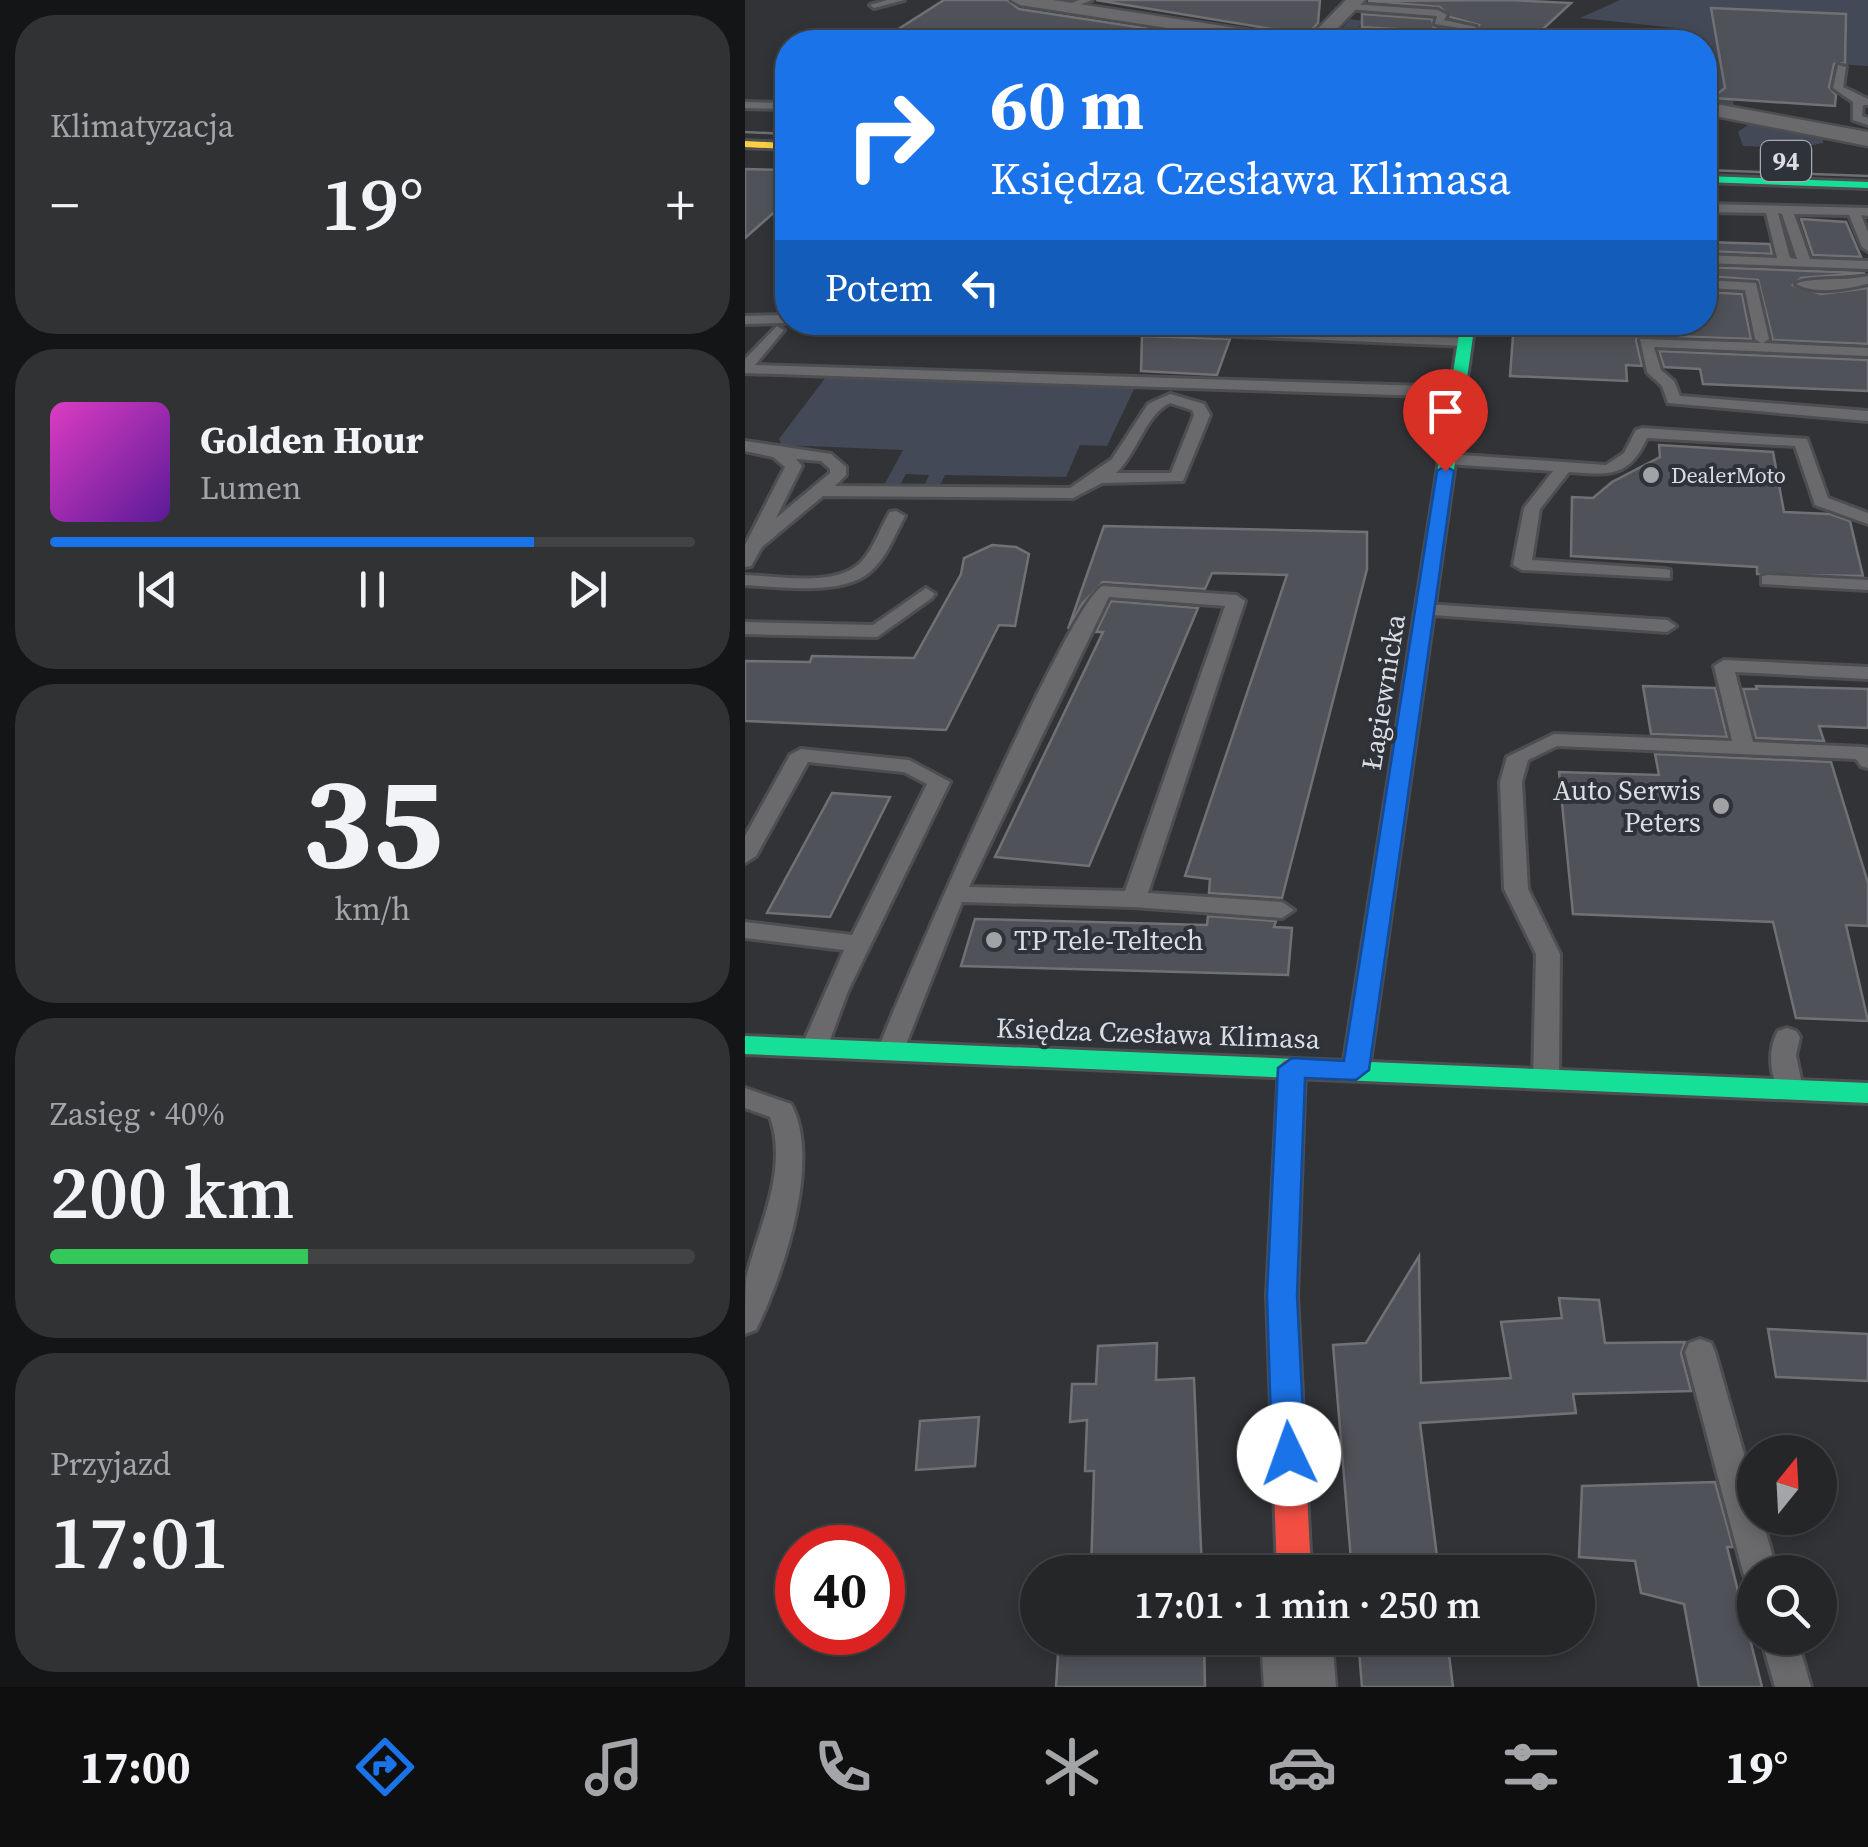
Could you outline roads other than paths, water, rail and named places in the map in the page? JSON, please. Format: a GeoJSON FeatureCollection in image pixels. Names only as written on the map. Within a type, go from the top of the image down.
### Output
{"type":"FeatureCollection","features":[{"type":"Feature","properties":{"kind":"street"},"geometry":{"type":"LineString","coordinates":[[1019,0],[1210,30]]}},
{"type":"Feature","properties":{"kind":"street"},"geometry":{"type":"LineString","coordinates":[[1326,30],[1353,3]]}},
{"type":"Feature","properties":{"kind":"street"},"geometry":{"type":"LineString","coordinates":[[1717,110],[1858,130],[1861,150],[1853,157],[1828,162]]}},
{"type":"Feature","properties":{"kind":"street"},"geometry":{"type":"LineString","coordinates":[[745,124],[775,125]]}},
{"type":"Feature","properties":{"kind":"street"},"geometry":{"type":"LineString","coordinates":[[745,144],[775,145]]}},
{"type":"Feature","properties":{"kind":"street","name":"94"},"geometry":{"type":"LineString","coordinates":[[1717,158],[1868,164]]}},
{"type":"Feature","properties":{"kind":"street","name":"94"},"geometry":{"type":"LineString","coordinates":[[1717,179],[1868,185]]}},
{"type":"Feature","properties":{"kind":"street","name":"Łagiewnicka"},"geometry":{"type":"LineString","coordinates":[[1356,1070],[1466,335]]}},
{"type":"Feature","properties":{"kind":"street","name":"Księdza Czesława Klimasa"},"geometry":{"type":"LineString","coordinates":[[745,1045],[1868,1093]]}},
{"type":"Feature","properties":{"kind":"street"},"geometry":{"type":"LineString","coordinates":[[1292,1068],[1282,1295],[1293,1555]]}},
{"type":"Feature","properties":{"kind":"street"},"geometry":{"type":"LineString","coordinates":[[1298,1655],[1301,1687]]}},
{"type":"Feature","properties":{"kind":"lane"},"geometry":{"type":"LineString","coordinates":[[859,8],[873,2],[900,0]]}},
{"type":"Feature","properties":{"kind":"lane"},"geometry":{"type":"LineString","coordinates":[[1066,8],[1088,0]]}},
{"type":"Feature","properties":{"kind":"lane"},"geometry":{"type":"LineString","coordinates":[[1353,3],[1443,15],[1438,22],[1471,27],[1469,30]]}},
{"type":"Feature","properties":{"kind":"lane"},"geometry":{"type":"LineString","coordinates":[[1841,67],[1838,88],[1863,102],[1857,118],[1858,130]]}},
{"type":"Feature","properties":{"kind":"lane"},"geometry":{"type":"LineString","coordinates":[[745,105],[775,106]]}},
{"type":"Feature","properties":{"kind":"lane"},"geometry":{"type":"LineString","coordinates":[[1717,208],[1861,212],[1868,247]]}},
{"type":"Feature","properties":{"kind":"lane"},"geometry":{"type":"LineString","coordinates":[[1771,210],[1785,263]]}},
{"type":"Feature","properties":{"kind":"lane"},"geometry":{"type":"LineString","coordinates":[[1787,210],[1805,262]]}},
{"type":"Feature","properties":{"kind":"lane"},"geometry":{"type":"LineString","coordinates":[[1717,260],[1868,265]]}},
{"type":"Feature","properties":{"kind":"lane"},"geometry":{"type":"LineString","coordinates":[[1803,284],[1845,286],[1868,280]]}},
{"type":"Feature","properties":{"kind":"lane"},"geometry":{"type":"LineString","coordinates":[[1717,285],[1751,286],[1763,339]]}},
{"type":"Feature","properties":{"kind":"lane"},"geometry":{"type":"LineString","coordinates":[[745,320],[775,323]]}},
{"type":"Feature","properties":{"kind":"lane"},"geometry":{"type":"LineString","coordinates":[[745,368],[775,332]]}},
{"type":"Feature","properties":{"kind":"lane"},"geometry":{"type":"LineString","coordinates":[[1868,352],[1645,342],[1654,372],[1669,384],[1673,400],[1868,416]]}},
{"type":"Feature","properties":{"kind":"lane"},"geometry":{"type":"LineString","coordinates":[[745,368],[1457,392]]}},
{"type":"Feature","properties":{"kind":"lane"},"geometry":{"type":"LineString","coordinates":[[821,492],[1073,493],[1100,478],[1129,448],[1147,409],[1165,400],[1199,406],[1202,415],[1177,478],[1100,478]]}},
{"type":"Feature","properties":{"kind":"lane"},"geometry":{"type":"LineString","coordinates":[[1447,459],[1609,470],[1631,456],[1642,433],[1801,442],[1821,501],[1868,518]]}},
{"type":"Feature","properties":{"kind":"lane"},"geometry":{"type":"LineString","coordinates":[[745,446],[831,460],[838,475],[756,543]]}},
{"type":"Feature","properties":{"kind":"lane"},"geometry":{"type":"LineString","coordinates":[[745,562],[794,470],[791,460],[778,453]]}},
{"type":"Feature","properties":{"kind":"lane"},"geometry":{"type":"LineString","coordinates":[[1565,467],[1532,508],[1522,564],[1664,574]]}},
{"type":"Feature","properties":{"kind":"lane"},"geometry":{"type":"LineString","coordinates":[[745,580],[823,581],[856,575],[867,566],[896,516]]}},
{"type":"Feature","properties":{"kind":"lane"},"geometry":{"type":"LineString","coordinates":[[1769,580],[1868,585]]}},
{"type":"Feature","properties":{"kind":"lane"},"geometry":{"type":"LineString","coordinates":[[890,1052],[956,894],[1103,591],[1236,601],[1134,899]]}},
{"type":"Feature","properties":{"kind":"lane"},"geometry":{"type":"LineString","coordinates":[[745,628],[877,631],[926,594]]}},
{"type":"Feature","properties":{"kind":"lane"},"geometry":{"type":"LineString","coordinates":[[1426,610],[1667,626]]}},
{"type":"Feature","properties":{"kind":"lane"},"geometry":{"type":"LineString","coordinates":[[1744,748],[1724,666],[1868,673]]}},
{"type":"Feature","properties":{"kind":"lane"},"geometry":{"type":"LineString","coordinates":[[1546,1078],[1548,954],[1516,889],[1511,782],[1518,757],[1554,740],[1863,753],[1868,762]]}},
{"type":"Feature","properties":{"kind":"lane"},"geometry":{"type":"LineString","coordinates":[[745,856],[801,755],[909,766],[939,782],[835,991],[814,1048]]}},
{"type":"Feature","properties":{"kind":"lane"},"geometry":{"type":"LineString","coordinates":[[956,894],[1134,899],[1282,910]]}},
{"type":"Feature","properties":{"kind":"lane"},"geometry":{"type":"LineString","coordinates":[[745,930],[860,944]]}},
{"type":"Feature","properties":{"kind":"lane"},"geometry":{"type":"LineString","coordinates":[[1787,1038],[1783,1054],[1790,1090]]}},
{"type":"Feature","properties":{"kind":"lane"},"geometry":{"type":"LineString","coordinates":[[745,1098],[781,1111],[791,1139],[772,1252],[745,1321]]}},
{"type":"Feature","properties":{"kind":"lane"},"geometry":{"type":"LineString","coordinates":[[1699,1352],[1755,1555]]}},
{"type":"Feature","properties":{"kind":"lane"},"geometry":{"type":"LineString","coordinates":[[1784,1655],[1793,1687]]}},
{"type":"Feature","properties":{"kind":"tram line"},"geometry":{"type":"LineString","coordinates":[[745,132],[775,133]]}},
{"type":"Feature","properties":{"kind":"tram line"},"geometry":{"type":"LineString","coordinates":[[1717,170],[1868,176]]}},
{"type":"Feature","properties":{"kind":"place","name":"DealerMoto"},"geometry":{"type":"Point","coordinates":[1651,475]}},
{"type":"Feature","properties":{"kind":"place","name":"Auto Serwis Peters"},"geometry":{"type":"Point","coordinates":[1721,806]}},
{"type":"Feature","properties":{"kind":"place","name":"TP Tele-Teltech"},"geometry":{"type":"Point","coordinates":[994,940]}}]}
